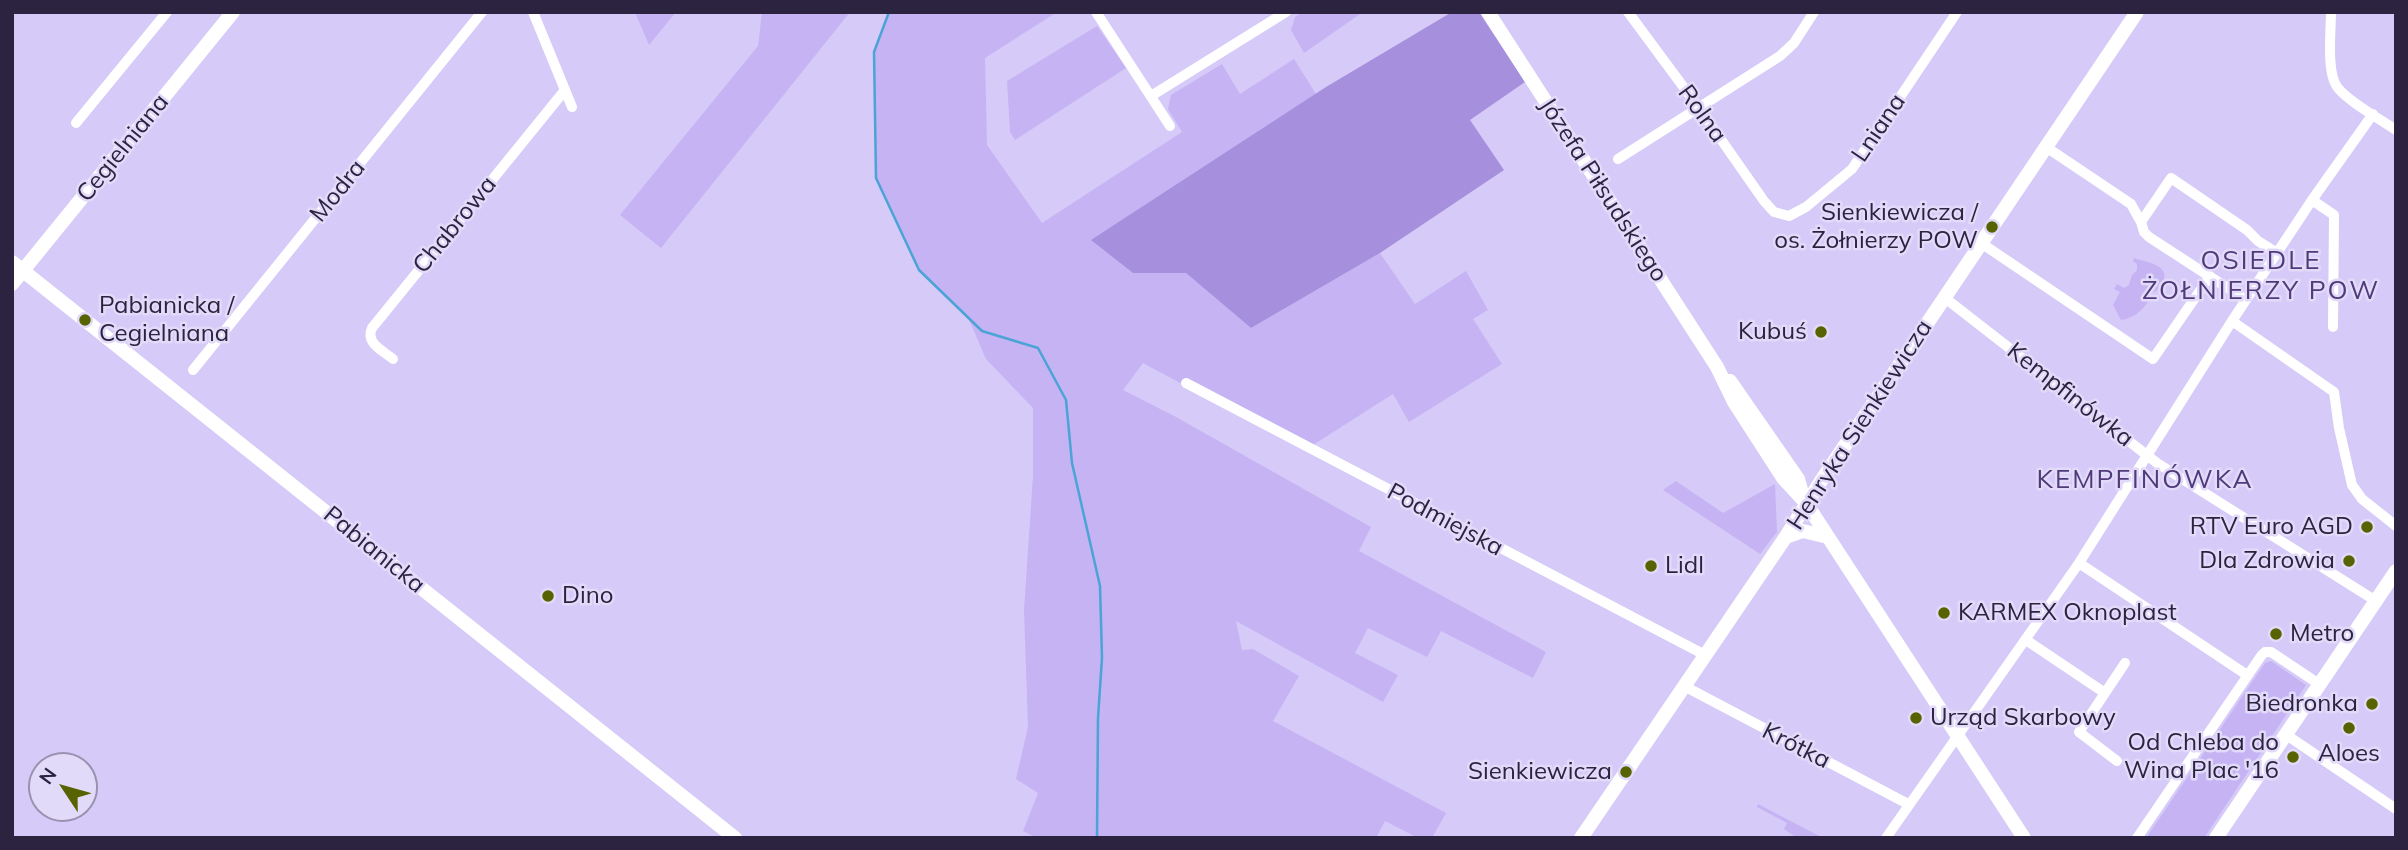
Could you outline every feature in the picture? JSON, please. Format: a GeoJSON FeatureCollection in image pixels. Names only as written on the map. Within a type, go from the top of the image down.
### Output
{"type":"FeatureCollection","features":[{"type":"Feature","properties":{"kind":"main road","name":"Cegielniana"},"geometry":{"type":"LineString","coordinates":[[12,284],[18,267],[233,12]]}},
{"type":"Feature","properties":{"kind":"main road","name":"Józefa Piłsudskiego"},"geometry":{"type":"LineString","coordinates":[[1488,12],[1717,367],[1743,397],[1805,503],[2024,838]]}},
{"type":"Feature","properties":{"kind":"main road","name":"Henryka Sienkiewicza"},"geometry":{"type":"LineString","coordinates":[[1581,838],[2137,12]]}},
{"type":"Feature","properties":{"kind":"main road","name":"Pabianicka"},"geometry":{"type":"LineString","coordinates":[[18,267],[735,838]]}},
{"type":"Feature","properties":{"kind":"main road"},"geometry":{"type":"LineString","coordinates":[[1786,537],[1792,505],[1790,479],[1821,481]]}},
{"type":"Feature","properties":{"kind":"main road"},"geometry":{"type":"LineString","coordinates":[[1786,537],[1803,531],[1828,537]]}},
{"type":"Feature","properties":{"kind":"main road"},"geometry":{"type":"LineString","coordinates":[[2216,838],[2396,571]]}},
{"type":"Feature","properties":{"kind":"street"},"geometry":{"type":"LineString","coordinates":[[76,123],[167,12]]}},
{"type":"Feature","properties":{"kind":"street","name":"Modra"},"geometry":{"type":"LineString","coordinates":[[193,370],[482,12]]}},
{"type":"Feature","properties":{"kind":"street"},"geometry":{"type":"LineString","coordinates":[[533,12],[572,107]]}},
{"type":"Feature","properties":{"kind":"street"},"geometry":{"type":"LineString","coordinates":[[1096,12],[1170,126]]}},
{"type":"Feature","properties":{"kind":"street"},"geometry":{"type":"LineString","coordinates":[[1151,96],[1274,15],[1286,12]]}},
{"type":"Feature","properties":{"kind":"street","name":"Rolna"},"geometry":{"type":"LineString","coordinates":[[1628,12],[1764,201],[1778,214]]}},
{"type":"Feature","properties":{"kind":"street"},"geometry":{"type":"LineString","coordinates":[[1618,159],[1780,56],[1794,43],[1814,12]]}},
{"type":"Feature","properties":{"kind":"street","name":"Lniana"},"geometry":{"type":"LineString","coordinates":[[1778,214],[1789,216],[1799,213],[1852,169],[1957,12]]}},
{"type":"Feature","properties":{"kind":"street"},"geometry":{"type":"LineString","coordinates":[[2331,12],[2334,82],[2338,88],[2396,130]]}},
{"type":"Feature","properties":{"kind":"street","name":"Chabrowa"},"geometry":{"type":"LineString","coordinates":[[393,359],[370,340],[372,328],[565,90]]}},
{"type":"Feature","properties":{"kind":"street"},"geometry":{"type":"LineString","coordinates":[[1886,838],[2078,563],[2232,321],[2373,114]]}},
{"type":"Feature","properties":{"kind":"street"},"geometry":{"type":"LineString","coordinates":[[2046,147],[2131,204],[2149,237],[2246,300]]}},
{"type":"Feature","properties":{"kind":"street"},"geometry":{"type":"LineString","coordinates":[[2141,222],[2171,178],[2277,253]]}},
{"type":"Feature","properties":{"kind":"street"},"geometry":{"type":"LineString","coordinates":[[2312,200],[2334,215],[2333,327]]}},
{"type":"Feature","properties":{"kind":"street"},"geometry":{"type":"LineString","coordinates":[[1982,243],[2153,359],[2210,276]]}},
{"type":"Feature","properties":{"kind":"street","name":"Kempfinówka"},"geometry":{"type":"LineString","coordinates":[[1945,298],[2147,457],[2376,601]]}},
{"type":"Feature","properties":{"kind":"street"},"geometry":{"type":"LineString","coordinates":[[2232,321],[2334,392],[2352,485],[2362,499],[2396,526]]}},
{"type":"Feature","properties":{"kind":"street","name":"Podmiejska"},"geometry":{"type":"LineString","coordinates":[[1186,383],[1705,655]]}},
{"type":"Feature","properties":{"kind":"street"},"geometry":{"type":"LineString","coordinates":[[2078,563],[2247,676]]}},
{"type":"Feature","properties":{"kind":"street"},"geometry":{"type":"LineString","coordinates":[[2026,640],[2105,693]]}},
{"type":"Feature","properties":{"kind":"street"},"geometry":{"type":"LineString","coordinates":[[2137,838],[2260,656],[2271,652],[2319,684]]}},
{"type":"Feature","properties":{"kind":"street"},"geometry":{"type":"LineString","coordinates":[[2117,761],[2079,732],[2125,663]]}},
{"type":"Feature","properties":{"kind":"street","name":"Krótka"},"geometry":{"type":"LineString","coordinates":[[1684,686],[1908,804]]}},
{"type":"Feature","properties":{"kind":"street"},"geometry":{"type":"LineString","coordinates":[[2285,734],[2396,810]]}},
{"type":"Feature","properties":{"kind":"shaded area"},"geometry":{"type":"Polygon","coordinates":[[[635,12],[676,12],[649,45],[635,12]]]}},
{"type":"Feature","properties":{"kind":"shaded area"},"geometry":{"type":"Polygon","coordinates":[[[762,12],[850,12],[661,248],[620,215],[758,46],[762,12]]]}},
{"type":"Feature","properties":{"kind":"shaded area"},"geometry":{"type":"Polygon","coordinates":[[[889,12],[1057,12],[985,58],[987,145],[1042,223],[1182,132],[1168,109],[1171,95],[1222,64],[1240,94],[1294,59],[1316,94],[1092,240],[1133,273],[1186,273],[1251,328],[1380,253],[1415,304],[1466,271],[1488,310],[1473,319],[1502,364],[1409,422],[1393,394],[1305,450],[1143,363],[1123,390],[1371,527],[1359,551],[1546,652],[1533,678],[1441,631],[1427,657],[1368,628],[1355,653],[1398,675],[1383,702],[1236,621],[1242,650],[1253,649],[1299,676],[1273,721],[1446,813],[1432,838],[1418,838],[1385,821],[1376,838],[1037,838],[1023,831],[1038,793],[1016,779],[1028,727],[1024,610],[1033,476],[1033,408],[986,359],[968,317],[919,270],[876,178],[874,52],[889,12]]]}},
{"type":"Feature","properties":{"kind":"shaded area"},"geometry":{"type":"Polygon","coordinates":[[[1303,12],[1363,12],[1304,53],[1291,30],[1295,17],[1303,12]]]}},
{"type":"Feature","properties":{"kind":"shaded area"},"geometry":{"type":"Polygon","coordinates":[[[1452,12],[1479,12],[1525,82],[1470,120],[1504,170],[1380,253],[1251,328],[1186,273],[1133,273],[1091,240],[1326,87],[1452,12]]]}},
{"type":"Feature","properties":{"kind":"shaded area"},"geometry":{"type":"Polygon","coordinates":[[[1097,26],[1126,68],[1015,140],[1010,132],[1007,81],[1097,26]]]}},
{"type":"Feature","properties":{"kind":"shaded area"},"geometry":{"type":"Polygon","coordinates":[[[2134,258],[2161,268],[2164,277],[2160,288],[2149,293],[2149,300],[2141,310],[2130,318],[2121,320],[2113,305],[2120,292],[2114,289],[2117,284],[2124,288],[2129,285],[2137,270],[2134,258]]]}},
{"type":"Feature","properties":{"kind":"shaded area"},"geometry":{"type":"Polygon","coordinates":[[[1676,481],[1723,513],[1775,484],[1777,532],[1760,554],[1663,490],[1676,481]]]}},
{"type":"Feature","properties":{"kind":"shaded area"},"geometry":{"type":"Polygon","coordinates":[[[2271,661],[2306,685],[2204,838],[2146,838],[2265,663],[2271,661]]]}},
{"type":"Feature","properties":{"kind":"shaded area"},"geometry":{"type":"Polygon","coordinates":[[[1758,804],[1823,838],[1797,838],[1784,829],[1787,823],[1757,807],[1758,804]]]}},
{"type":"Feature","properties":{"kind":"waterway"},"geometry":{"type":"LineString","coordinates":[[889,12],[874,52],[876,178],[919,270],[982,331],[1038,348],[1066,400],[1072,463],[1100,586],[1102,658],[1098,718],[1097,838]]}},
{"type":"Feature","properties":{"kind":"place","name":"Sienkiewicza / os. Żołnierzy POW"},"geometry":{"type":"Point","coordinates":[1992,227]}},
{"type":"Feature","properties":{"kind":"place","name":"Pabianicka / Cegielniana"},"geometry":{"type":"Point","coordinates":[85,320]}},
{"type":"Feature","properties":{"kind":"place","name":"Kubuś"},"geometry":{"type":"Point","coordinates":[1821,332]}},
{"type":"Feature","properties":{"kind":"place","name":"RTV Euro AGD"},"geometry":{"type":"Point","coordinates":[2367,527]}},
{"type":"Feature","properties":{"kind":"place","name":"Dla Zdrowia"},"geometry":{"type":"Point","coordinates":[2349,561]}},
{"type":"Feature","properties":{"kind":"place","name":"Lidl"},"geometry":{"type":"Point","coordinates":[1651,566]}},
{"type":"Feature","properties":{"kind":"place","name":"Dino"},"geometry":{"type":"Point","coordinates":[548,596]}},
{"type":"Feature","properties":{"kind":"place","name":"KARMEX Oknoplast"},"geometry":{"type":"Point","coordinates":[1944,613]}},
{"type":"Feature","properties":{"kind":"place","name":"Metro"},"geometry":{"type":"Point","coordinates":[2276,634]}},
{"type":"Feature","properties":{"kind":"place","name":"Biedronka"},"geometry":{"type":"Point","coordinates":[2372,704]}},
{"type":"Feature","properties":{"kind":"place","name":"Urząd Skarbowy"},"geometry":{"type":"Point","coordinates":[1916,718]}},
{"type":"Feature","properties":{"kind":"place","name":"Aloes"},"geometry":{"type":"Point","coordinates":[2349,728]}},
{"type":"Feature","properties":{"kind":"place","name":"Od Chleba do Wina Plac '16"},"geometry":{"type":"Point","coordinates":[2293,757]}},
{"type":"Feature","properties":{"kind":"place","name":"Sienkiewicza"},"geometry":{"type":"Point","coordinates":[1626,772]}},
{"type":"Feature","properties":{"kind":"district","name":"OSIEDLE ŻOŁNIERZY POW"},"geometry":{"type":"Point","coordinates":[2261,276]}},
{"type":"Feature","properties":{"kind":"district","name":"KEMPFINÓWKA"},"geometry":{"type":"Point","coordinates":[2145,480]}}]}
